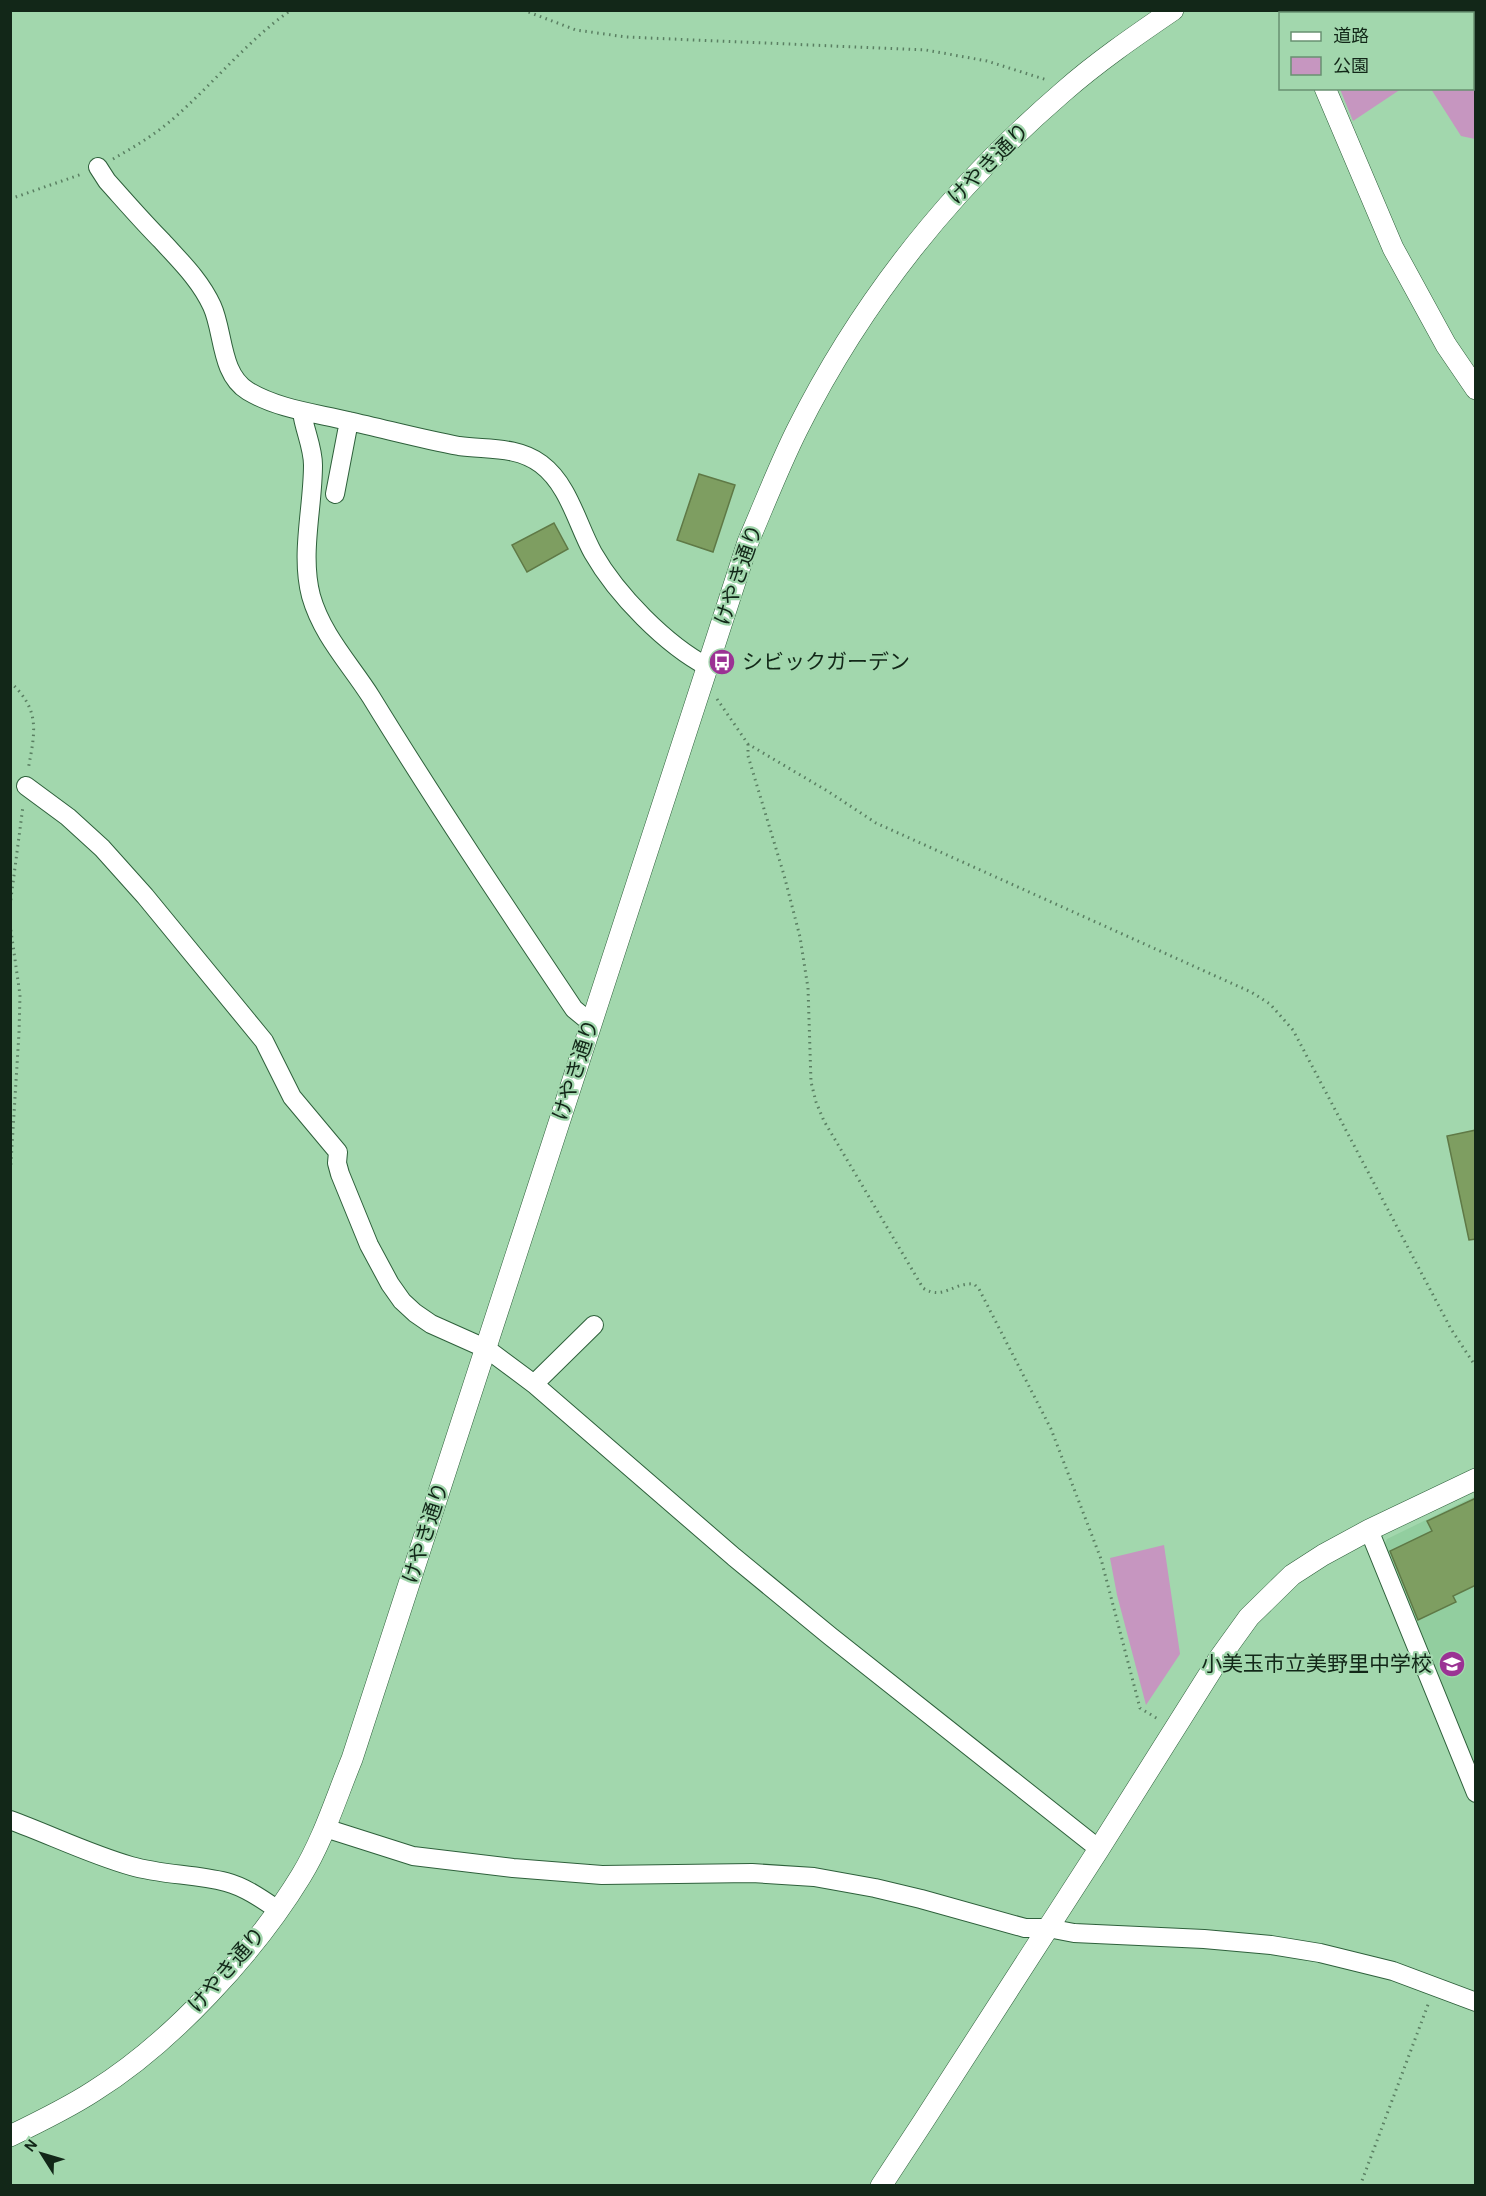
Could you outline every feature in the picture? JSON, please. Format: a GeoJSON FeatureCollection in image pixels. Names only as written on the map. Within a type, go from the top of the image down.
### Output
{"type":"FeatureCollection","features":[{"type":"Feature","properties":{"kind":"street","name":"けやき通り"},"geometry":{"type":"LineString","coordinates":[[10,2136],[95,2091],[145,2054],[190,2013],[234,1966],[278,1910],[301,1875],[325,1828],[352,1759],[748,542],[784,459],[830,370],[865,314],[905,256],[945,209],[987,163],[1063,92],[1123,45],[1173,10]]}},
{"type":"Feature","properties":{"kind":"street"},"geometry":{"type":"LineString","coordinates":[[1326,90],[1393,248],[1446,345],[1476,389]]}},
{"type":"Feature","properties":{"kind":"street"},"geometry":{"type":"LineString","coordinates":[[98,167],[107,181],[200,285],[212,305],[219,324],[230,371],[247,391],[302,412],[437,442],[514,451],[540,463],[551,472],[562,488],[601,566],[632,606],[689,657],[705,677]]}},
{"type":"Feature","properties":{"kind":"street"},"geometry":{"type":"LineString","coordinates":[[302,412],[313,461],[308,525],[308,574],[311,595],[322,623],[421,779],[574,1009],[591,1023]]}},
{"type":"Feature","properties":{"kind":"street"},"geometry":{"type":"LineString","coordinates":[[335,494],[349,421]]}},
{"type":"Feature","properties":{"kind":"street"},"geometry":{"type":"LineString","coordinates":[[26,786],[68,817],[102,848],[145,896],[264,1041],[292,1097],[338,1152],[337,1163],[340,1174],[369,1245],[402,1301],[431,1324],[487,1349],[534,1384],[742,1564],[1099,1849]]}},
{"type":"Feature","properties":{"kind":"street"},"geometry":{"type":"LineString","coordinates":[[534,1384],[594,1325]]}},
{"type":"Feature","properties":{"kind":"street"},"geometry":{"type":"LineString","coordinates":[[880,2186],[899,2161],[1218,1660],[1249,1617],[1292,1575],[1323,1555],[1369,1530],[1476,1479]]}},
{"type":"Feature","properties":{"kind":"street"},"geometry":{"type":"LineString","coordinates":[[1369,1530],[1476,1792]]}},
{"type":"Feature","properties":{"kind":"street"},"geometry":{"type":"LineString","coordinates":[[10,1820],[131,1866],[160,1873],[225,1881],[241,1887],[278,1910]]}},
{"type":"Feature","properties":{"kind":"street"},"geometry":{"type":"LineString","coordinates":[[325,1828],[413,1856],[513,1868],[602,1875],[752,1873],[814,1878],[875,1888],[1025,1928],[1271,1945],[1320,1953],[1393,1971],[1476,2002]]}},
{"type":"Feature","properties":{"kind":"path"},"geometry":{"type":"LineString","coordinates":[[10,199],[63,182],[98,167],[137,146],[174,118],[269,26],[291,10]]}},
{"type":"Feature","properties":{"kind":"path"},"geometry":{"type":"LineString","coordinates":[[523,10],[576,30],[626,37],[926,50],[954,54],[987,61],[1046,80],[1063,92]]}},
{"type":"Feature","properties":{"kind":"path"},"geometry":{"type":"LineString","coordinates":[[705,677],[748,744],[876,823],[1251,992],[1270,1004],[1293,1030],[1451,1329],[1476,1367]]}},
{"type":"Feature","properties":{"kind":"path"},"geometry":{"type":"LineString","coordinates":[[748,744],[748,756],[800,937],[808,988],[811,1082],[824,1121],[922,1288],[938,1294],[966,1283],[974,1284],[979,1289],[1051,1429],[1101,1559],[1140,1708],[1175,1729]]}},
{"type":"Feature","properties":{"kind":"path"},"geometry":{"type":"LineString","coordinates":[[10,924],[20,995],[10,1178]]}},
{"type":"Feature","properties":{"kind":"path"},"geometry":{"type":"LineString","coordinates":[[1360,2186],[1436,1986]]}},
{"type":"Feature","properties":{"kind":"shaded area","name":"小美玉市立美野里中学校"},"geometry":{"type":"Polygon","coordinates":[[[1475,1496],[1475,1777],[1382,1550],[1387,1539],[1475,1496]]]}},
{"type":"Feature","properties":{"kind":"green space"},"geometry":{"type":"Polygon","coordinates":[[[1474,47],[1476,48],[1475,139],[1461,136],[1432,90],[1474,90],[1474,47]]]}},
{"type":"Feature","properties":{"kind":"green space"},"geometry":{"type":"Polygon","coordinates":[[[1340,90],[1400,90],[1353,121],[1340,90]]]}},
{"type":"Feature","properties":{"kind":"green space"},"geometry":{"type":"Polygon","coordinates":[[[1164,1545],[1180,1654],[1146,1705],[1117,1595],[1110,1558],[1164,1545]]]}},
{"type":"Feature","properties":{"kind":"building"},"geometry":{"type":"Polygon","coordinates":[[[699,474],[735,485],[713,552],[677,540],[699,474]]]}},
{"type":"Feature","properties":{"kind":"building"},"geometry":{"type":"Polygon","coordinates":[[[554,523],[568,549],[527,572],[512,545],[554,523]]]}},
{"type":"Feature","properties":{"kind":"building"},"geometry":{"type":"Polygon","coordinates":[[[1476,1130],[1476,1239],[1469,1240],[1447,1136],[1476,1130]]]}},
{"type":"Feature","properties":{"kind":"building"},"geometry":{"type":"Polygon","coordinates":[[[1476,1498],[1476,1585],[1453,1596],[1456,1602],[1418,1620],[1390,1551],[1432,1531],[1427,1521],[1476,1498]]]}},
{"type":"Feature","properties":{"kind":"place","name":"シビックガーデン"},"geometry":{"type":"Point","coordinates":[722,662]}},
{"type":"Feature","properties":{"kind":"place","name":"小美玉市立美野里中学校"},"geometry":{"type":"Point","coordinates":[1452,1664]}}]}
